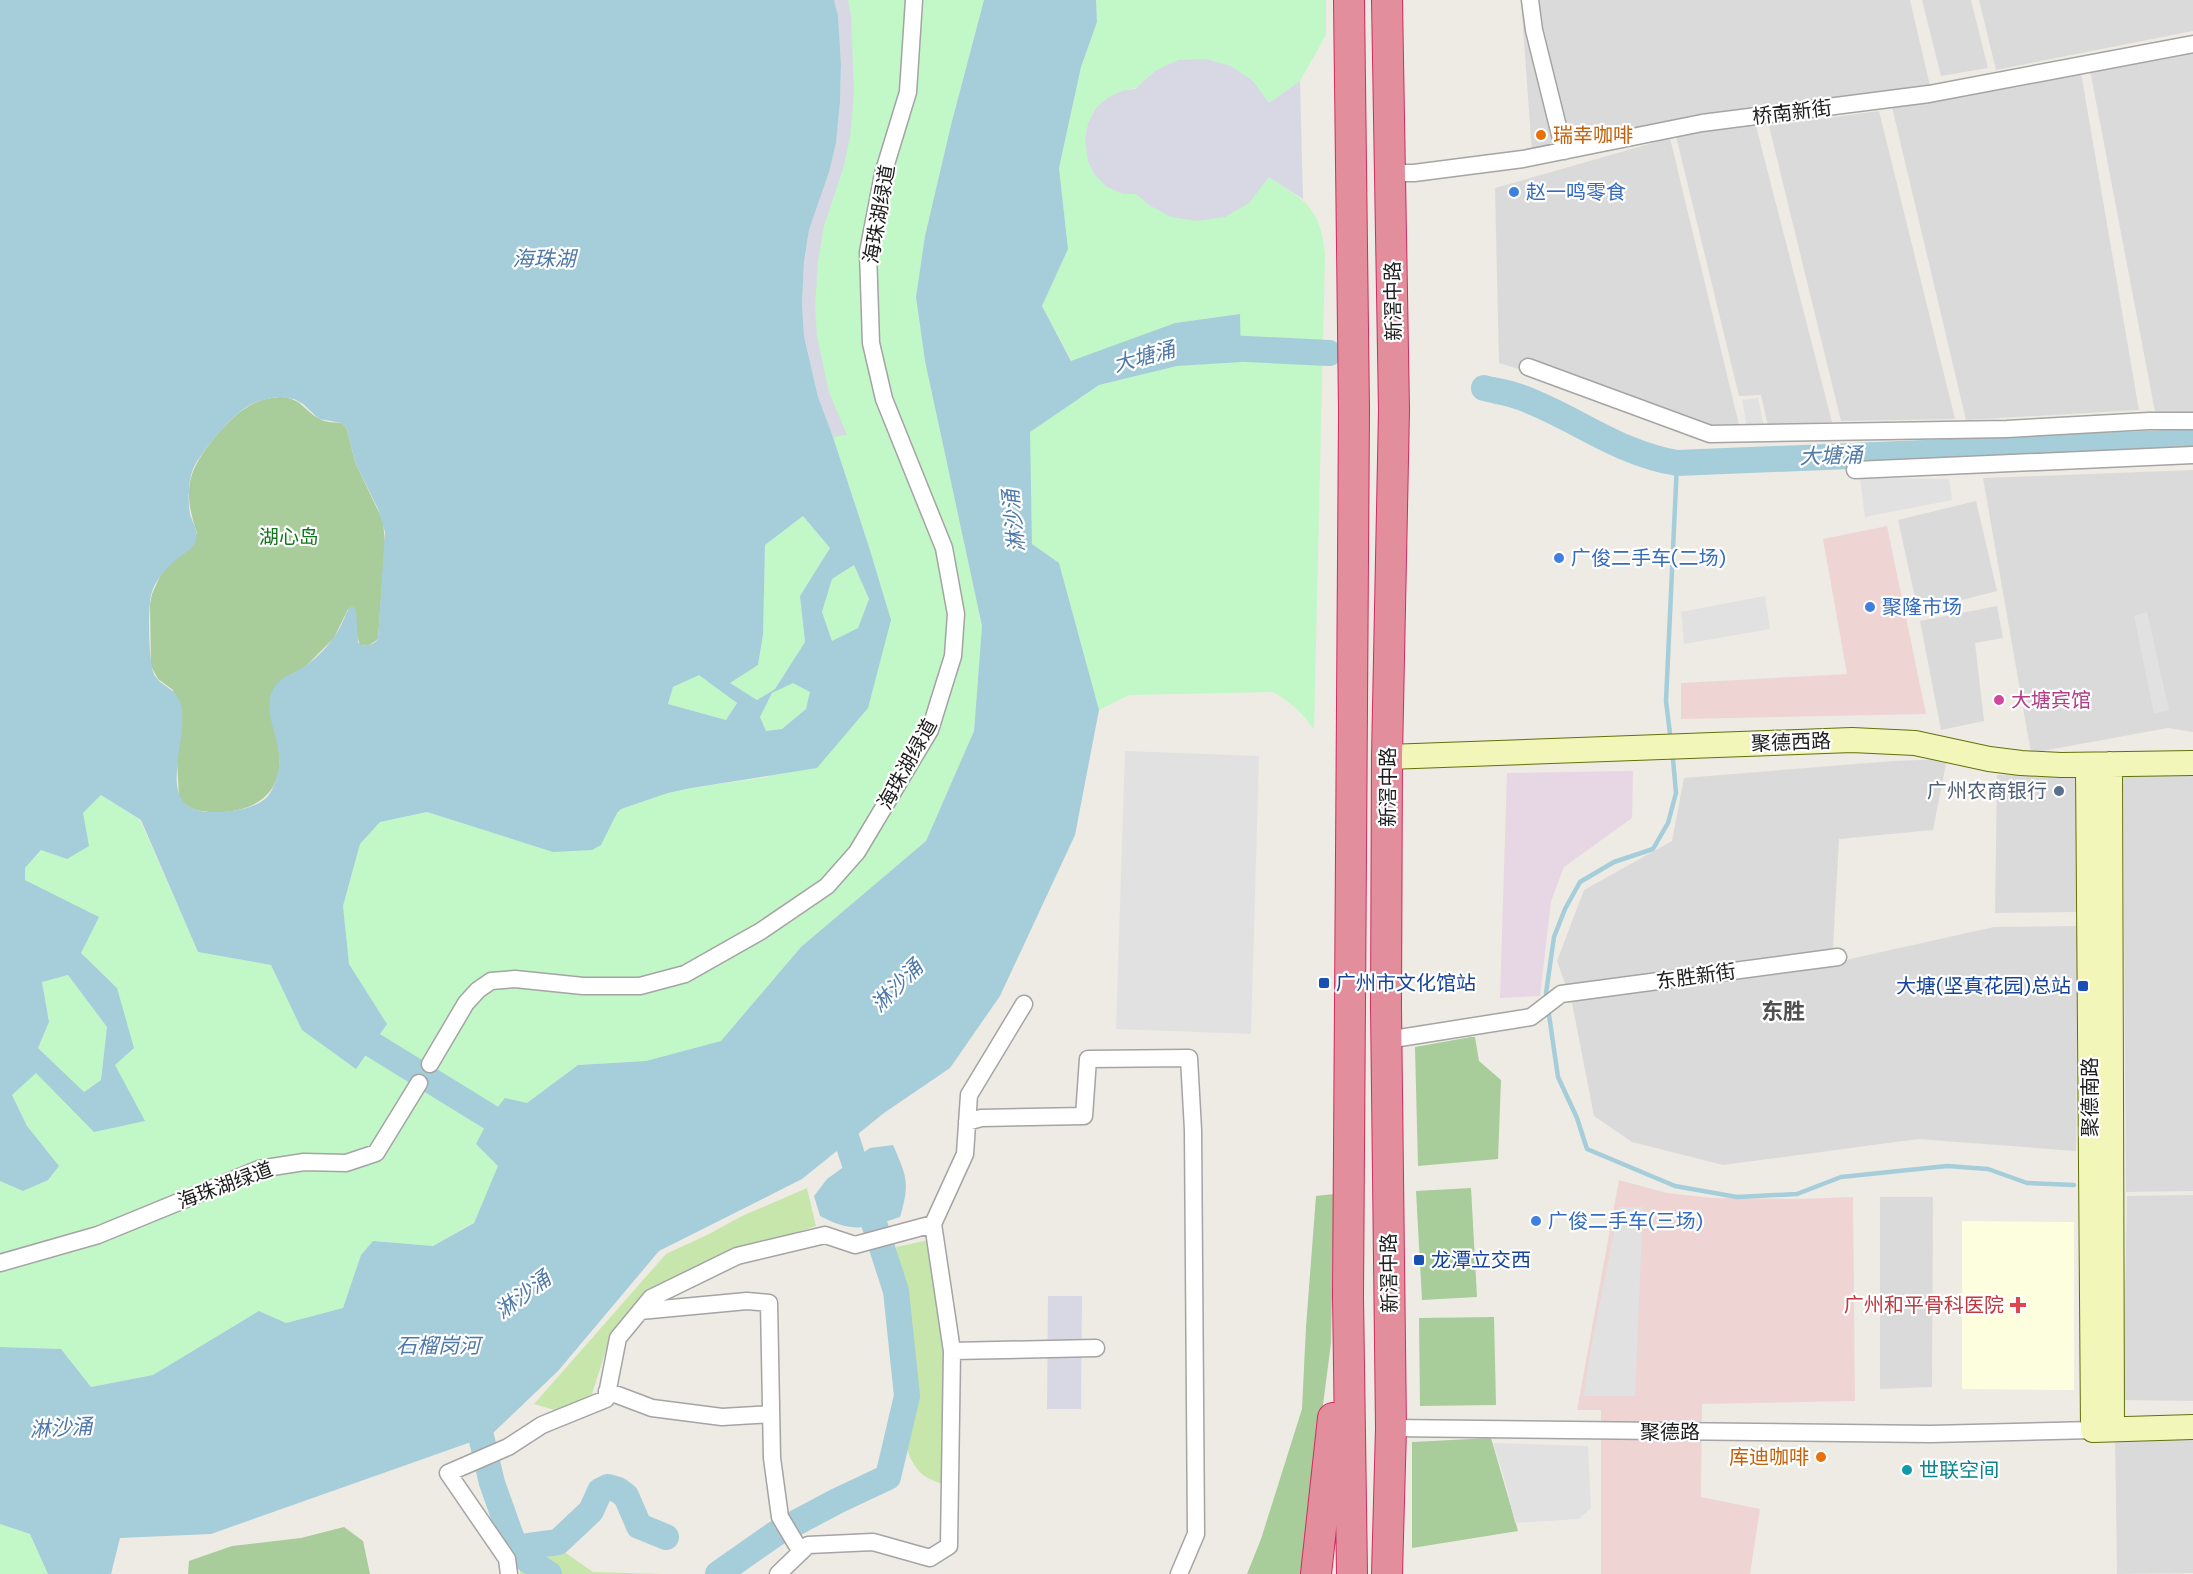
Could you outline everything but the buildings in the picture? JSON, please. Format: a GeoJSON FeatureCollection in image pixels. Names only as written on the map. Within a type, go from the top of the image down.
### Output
{"type":"FeatureCollection","features":[{"type":"Feature","properties":{"kind":"highway","name":"新滘中路"},"geometry":{"type":"LineString","coordinates":[[1349,0],[1354,446],[1348,1296],[1352,1574]]}},
{"type":"Feature","properties":{"kind":"highway","name":"新滘中路"},"geometry":{"type":"LineString","coordinates":[[1387,1574],[1391,1428],[1387,1040],[1388,757],[1394,410],[1388,0]]}},
{"type":"Feature","properties":{"kind":"highway"},"geometry":{"type":"LineString","coordinates":[[1316,1574],[1348,1296]]}},
{"type":"Feature","properties":{"kind":"highway"},"geometry":{"type":"LineString","coordinates":[[1391,1428],[1408,1574]]}},
{"type":"Feature","properties":{"kind":"highway"},"geometry":{"type":"LineString","coordinates":[[1325,1574],[1329,1459]]}},
{"type":"Feature","properties":{"kind":"street","name":"海珠湖绿道"},"geometry":{"type":"LineString","coordinates":[[430,1064],[465,1003],[491,981],[515,979],[584,986],[640,986],[685,974],[761,931],[827,886],[857,852],[930,730],[953,656],[956,614],[944,548],[884,399],[871,343],[868,252],[883,174],[908,92],[914,0]]}},
{"type":"Feature","properties":{"kind":"street"},"geometry":{"type":"LineString","coordinates":[[1530,0],[1534,30],[1564,151]]}},
{"type":"Feature","properties":{"kind":"street","name":"桥南新街"},"geometry":{"type":"LineString","coordinates":[[1390,173],[1414,173],[1504,162],[1702,123],[1929,94],[2193,44]]}},
{"type":"Feature","properties":{"kind":"street"},"geometry":{"type":"LineString","coordinates":[[1528,367],[1710,434],[2007,429],[2149,421],[2193,421]]}},
{"type":"Feature","properties":{"kind":"street"},"geometry":{"type":"LineString","coordinates":[[1855,470],[2193,455]]}},
{"type":"Feature","properties":{"kind":"street","name":"聚德西路"},"geometry":{"type":"LineString","coordinates":[[1388,757],[1852,740],[1908,742],[2013,763],[2193,764]]}},
{"type":"Feature","properties":{"kind":"street","name":"聚德南路"},"geometry":{"type":"LineString","coordinates":[[2099,765],[2109,855],[2102,1429]]}},
{"type":"Feature","properties":{"kind":"street","name":"聚德南路"},"geometry":{"type":"LineString","coordinates":[[2099,765],[2102,1429]]}},
{"type":"Feature","properties":{"kind":"street","name":"东胜新街"},"geometry":{"type":"LineString","coordinates":[[1387,1040],[1531,1017],[1561,994],[1838,957]]}},
{"type":"Feature","properties":{"kind":"street"},"geometry":{"type":"LineString","coordinates":[[778,1574],[808,1545],[873,1542],[930,1557],[949,1546],[952,1351],[933,1224],[965,1154],[969,1095],[1024,1004]]}},
{"type":"Feature","properties":{"kind":"street"},"geometry":{"type":"LineString","coordinates":[[967,1122],[981,1118],[1084,1116],[1088,1059],[1189,1058],[1193,1130],[1196,1534],[1179,1574]]}},
{"type":"Feature","properties":{"kind":"street","name":"海珠湖绿道"},"geometry":{"type":"LineString","coordinates":[[0,1263],[98,1235],[259,1169],[304,1162],[346,1163],[376,1152],[418,1083]]}},
{"type":"Feature","properties":{"kind":"street"},"geometry":{"type":"LineString","coordinates":[[509,1574],[507,1559],[448,1473],[508,1447],[542,1425],[606,1399],[618,1338],[651,1298],[737,1256],[825,1235],[855,1245],[933,1224]]}},
{"type":"Feature","properties":{"kind":"street"},"geometry":{"type":"LineString","coordinates":[[640,1311],[747,1302],[769,1303],[772,1458],[780,1517],[800,1552]]}},
{"type":"Feature","properties":{"kind":"street"},"geometry":{"type":"LineString","coordinates":[[952,1351],[1096,1348]]}},
{"type":"Feature","properties":{"kind":"street"},"geometry":{"type":"LineString","coordinates":[[607,1391],[652,1408],[722,1417],[771,1414]]}},
{"type":"Feature","properties":{"kind":"street","name":"聚德路"},"geometry":{"type":"LineString","coordinates":[[1391,1428],[1919,1434],[2193,1427]]}},
{"type":"Feature","properties":{"kind":"shaded area"},"geometry":{"type":"Polygon","coordinates":[[[834,0],[848,0],[851,15],[854,93],[850,138],[843,169],[824,226],[818,262],[815,307],[817,336],[829,392],[847,435],[833,437],[818,397],[804,336],[802,303],[804,262],[809,230],[829,172],[836,143],[841,64],[838,16],[834,0]]]}},
{"type":"Feature","properties":{"kind":"shaded area"},"geometry":{"type":"Polygon","coordinates":[[[1521,0],[1910,0],[1930,86],[1532,152],[1521,0]]]}},
{"type":"Feature","properties":{"kind":"shaded area"},"geometry":{"type":"Polygon","coordinates":[[[1922,0],[1971,0],[1988,68],[1941,76],[1922,0]]]}},
{"type":"Feature","properties":{"kind":"shaded area"},"geometry":{"type":"Polygon","coordinates":[[[1979,0],[2193,0],[2193,31],[1996,70],[1979,0]]]}},
{"type":"Feature","properties":{"kind":"shaded area"},"geometry":{"type":"Polygon","coordinates":[[[2193,48],[2193,414],[2156,417],[2090,70],[2193,48]]]}},
{"type":"Feature","properties":{"kind":"shaded area"},"geometry":{"type":"Polygon","coordinates":[[[1206,59],[1231,66],[1253,81],[1269,103],[1300,81],[1303,199],[1269,177],[1249,203],[1225,217],[1197,221],[1171,217],[1149,205],[1136,194],[1123,194],[1107,187],[1094,174],[1088,161],[1085,139],[1088,123],[1096,108],[1109,97],[1124,90],[1135,89],[1156,70],[1179,60],[1206,59]]]}},
{"type":"Feature","properties":{"kind":"shaded area"},"geometry":{"type":"Polygon","coordinates":[[[2081,73],[2139,410],[1966,420],[1892,107],[2081,73]]]}},
{"type":"Feature","properties":{"kind":"shaded area"},"geometry":{"type":"Polygon","coordinates":[[[1879,111],[1955,419],[1841,421],[1769,126],[1879,111]]]}},
{"type":"Feature","properties":{"kind":"shaded area"},"geometry":{"type":"Polygon","coordinates":[[[1755,122],[1832,422],[1768,426],[1761,395],[1739,396],[1675,132],[1755,122]]]}},
{"type":"Feature","properties":{"kind":"shaded area"},"geometry":{"type":"Polygon","coordinates":[[[1670,138],[1740,429],[1713,430],[1499,363],[1495,188],[1670,138]]]}},
{"type":"Feature","properties":{"kind":"shaded area"},"geometry":{"type":"Polygon","coordinates":[[[1758,398],[1764,426],[1747,428],[1742,400],[1758,398]]]}},
{"type":"Feature","properties":{"kind":"shaded area"},"geometry":{"type":"Polygon","coordinates":[[[2193,470],[2193,732],[2168,728],[2031,753],[1983,478],[2193,470]]]}},
{"type":"Feature","properties":{"kind":"shaded area"},"geometry":{"type":"Polygon","coordinates":[[[1860,478],[1949,479],[1952,500],[1865,517],[1860,478]]]}},
{"type":"Feature","properties":{"kind":"shaded area"},"geometry":{"type":"Polygon","coordinates":[[[1976,501],[1997,591],[1918,611],[1898,520],[1976,501]]]}},
{"type":"Feature","properties":{"kind":"shaded area","name":"聚隆市场"},"geometry":{"type":"Polygon","coordinates":[[[1887,526],[1926,714],[1681,719],[1681,683],[1847,674],[1823,539],[1887,526]]]}},
{"type":"Feature","properties":{"kind":"shaded area"},"geometry":{"type":"Polygon","coordinates":[[[1765,596],[1770,629],[1684,644],[1681,612],[1765,596]]]}},
{"type":"Feature","properties":{"kind":"shaded area"},"geometry":{"type":"Polygon","coordinates":[[[1997,606],[2003,638],[1975,643],[1984,721],[1941,730],[1920,621],[1997,606]]]}},
{"type":"Feature","properties":{"kind":"shaded area"},"geometry":{"type":"Polygon","coordinates":[[[2147,612],[2169,710],[2154,714],[2134,616],[2147,612]]]}},
{"type":"Feature","properties":{"kind":"shaded area"},"geometry":{"type":"Polygon","coordinates":[[[1125,751],[1259,756],[1251,1034],[1116,1029],[1125,751]]]}},
{"type":"Feature","properties":{"kind":"shaded area"},"geometry":{"type":"Polygon","coordinates":[[[1947,759],[1933,830],[1839,839],[1833,946],[1841,961],[1994,927],[2078,926],[2076,1151],[1918,1139],[1723,1165],[1632,1142],[1594,1116],[1572,1003],[1557,961],[1584,890],[1672,841],[1684,778],[1893,761],[1947,759]]]}},
{"type":"Feature","properties":{"kind":"shaded area"},"geometry":{"type":"Polygon","coordinates":[[[2123,769],[2193,769],[2193,1191],[2126,1192],[2123,769]]]}},
{"type":"Feature","properties":{"kind":"shaded area"},"geometry":{"type":"Polygon","coordinates":[[[1633,771],[1632,818],[1564,867],[1551,901],[1540,996],[1500,998],[1507,773],[1633,771]]]}},
{"type":"Feature","properties":{"kind":"shaded area"},"geometry":{"type":"Polygon","coordinates":[[[2078,774],[2077,912],[1995,913],[1997,775],[2078,774]]]}},
{"type":"Feature","properties":{"kind":"shaded area"},"geometry":{"type":"Polygon","coordinates":[[[1619,1180],[1667,1193],[1714,1198],[1853,1197],[1855,1401],[1702,1404],[1701,1497],[1760,1509],[1750,1574],[1601,1574],[1601,1410],[1577,1410],[1619,1180]]]}},
{"type":"Feature","properties":{"kind":"shaded area"},"geometry":{"type":"Polygon","coordinates":[[[2193,1195],[2193,1401],[2123,1400],[2127,1196],[2193,1195]]]}},
{"type":"Feature","properties":{"kind":"shaded area"},"geometry":{"type":"Polygon","coordinates":[[[1880,1197],[1933,1197],[1932,1387],[1880,1389],[1880,1197]]]}},
{"type":"Feature","properties":{"kind":"shaded area"},"geometry":{"type":"Polygon","coordinates":[[[1619,1207],[1643,1207],[1635,1396],[1584,1396],[1590,1353],[1619,1207]]]}},
{"type":"Feature","properties":{"kind":"shaded area","name":"广州和平骨科医院"},"geometry":{"type":"Polygon","coordinates":[[[1962,1221],[2074,1222],[2074,1390],[1962,1389],[1962,1221]]]}},
{"type":"Feature","properties":{"kind":"shaded area"},"geometry":{"type":"Polygon","coordinates":[[[1048,1296],[1082,1296],[1081,1409],[1047,1409],[1048,1296]]]}},
{"type":"Feature","properties":{"kind":"shaded area"},"geometry":{"type":"Polygon","coordinates":[[[2193,1434],[2193,1573],[2117,1574],[2115,1437],[2193,1434]]]}},
{"type":"Feature","properties":{"kind":"shaded area"},"geometry":{"type":"Polygon","coordinates":[[[1493,1443],[1588,1446],[1591,1508],[1579,1519],[1515,1523],[1493,1443]]]}},
{"type":"Feature","properties":{"kind":"green space"},"geometry":{"type":"Polygon","coordinates":[[[834,0],[984,0],[925,236],[916,297],[925,361],[982,626],[974,731],[926,841],[801,947],[721,1041],[646,1061],[578,1065],[527,1103],[474,1222],[433,1246],[373,1241],[361,1255],[343,1308],[286,1323],[259,1311],[153,1375],[91,1387],[61,1349],[0,1347],[0,1181],[23,1191],[59,1166],[27,1126],[12,1095],[36,1072],[94,1131],[115,1065],[117,988],[81,953],[98,917],[25,880],[25,868],[42,850],[67,859],[83,813],[101,795],[140,820],[198,952],[271,965],[302,1030],[387,1024],[349,964],[343,906],[360,844],[380,822],[427,812],[553,852],[621,809],[668,793],[768,777],[891,620],[833,437],[818,397],[811,368],[819,202],[836,143],[840,102],[841,64],[838,16],[834,0]]]}},
{"type":"Feature","properties":{"kind":"green space"},"geometry":{"type":"Polygon","coordinates":[[[1096,0],[1326,0],[1326,35],[1300,81],[1269,103],[1156,70],[1136,88],[1124,90],[1096,108],[1088,123],[1085,139],[1123,194],[1136,194],[1149,205],[1269,177],[1302,200],[1315,215],[1319,225],[1325,254],[1314,729],[1296,708],[1273,692],[1129,695],[1099,710],[1059,563],[1032,544],[1029,432],[1099,385],[1177,366],[1241,361],[1239,314],[1175,323],[1072,361],[1042,306],[1068,249],[1059,168],[1081,67],[1097,22],[1096,0]]]}},
{"type":"Feature","properties":{"kind":"green space","name":"湖心岛"},"geometry":{"type":"Polygon","coordinates":[[[280,397],[294,400],[316,417],[327,422],[342,423],[347,429],[355,462],[383,521],[385,543],[378,639],[368,646],[360,645],[348,609],[334,638],[271,695],[279,762],[272,788],[264,798],[253,805],[226,812],[201,811],[188,806],[179,796],[173,690],[158,679],[151,666],[150,604],[161,574],[197,533],[191,513],[189,492],[191,478],[199,459],[214,438],[241,411],[260,401],[280,397]]]}},
{"type":"Feature","properties":{"kind":"green space"},"geometry":{"type":"Polygon","coordinates":[[[803,516],[830,548],[800,596],[805,642],[775,689],[757,700],[730,683],[758,665],[763,635],[765,545],[803,516]]]}},
{"type":"Feature","properties":{"kind":"green space"},"geometry":{"type":"Polygon","coordinates":[[[854,565],[869,599],[858,628],[832,642],[822,612],[832,579],[854,565]]]}},
{"type":"Feature","properties":{"kind":"green space"},"geometry":{"type":"Polygon","coordinates":[[[699,674],[737,703],[726,720],[668,704],[673,687],[699,674]]]}},
{"type":"Feature","properties":{"kind":"green space"},"geometry":{"type":"Polygon","coordinates":[[[793,682],[810,692],[806,709],[782,729],[766,731],[760,717],[772,693],[793,682]]]}},
{"type":"Feature","properties":{"kind":"green space"},"geometry":{"type":"Polygon","coordinates":[[[68,975],[107,1027],[101,1080],[83,1092],[38,1048],[49,1022],[42,982],[68,975]]]}},
{"type":"Feature","properties":{"kind":"green space"},"geometry":{"type":"Polygon","coordinates":[[[1475,1037],[1479,1061],[1501,1080],[1498,1159],[1418,1166],[1415,1047],[1475,1037]]]}},
{"type":"Feature","properties":{"kind":"green space"},"geometry":{"type":"Polygon","coordinates":[[[807,1188],[816,1226],[791,1234],[645,1296],[622,1322],[608,1344],[592,1394],[558,1411],[534,1404],[666,1254],[742,1216],[807,1188]]]}},
{"type":"Feature","properties":{"kind":"green space"},"geometry":{"type":"Polygon","coordinates":[[[1471,1188],[1477,1297],[1422,1300],[1416,1191],[1471,1188]]]}},
{"type":"Feature","properties":{"kind":"green space"},"geometry":{"type":"Polygon","coordinates":[[[1334,1194],[1331,1343],[1301,1574],[1247,1574],[1261,1539],[1302,1409],[1316,1196],[1334,1194]]]}},
{"type":"Feature","properties":{"kind":"green space"},"geometry":{"type":"Polygon","coordinates":[[[929,1240],[946,1346],[942,1484],[919,1471],[908,1451],[911,1413],[910,1371],[905,1309],[896,1247],[929,1240]]]}},
{"type":"Feature","properties":{"kind":"green space"},"geometry":{"type":"Polygon","coordinates":[[[1494,1317],[1496,1405],[1420,1406],[1419,1318],[1494,1317]]]}},
{"type":"Feature","properties":{"kind":"green space"},"geometry":{"type":"Polygon","coordinates":[[[1491,1438],[1518,1531],[1412,1548],[1412,1442],[1491,1438]]]}},
{"type":"Feature","properties":{"kind":"green space"},"geometry":{"type":"Polygon","coordinates":[[[0,1524],[30,1534],[48,1574],[0,1574],[0,1524]]]}},
{"type":"Feature","properties":{"kind":"green space"},"geometry":{"type":"Polygon","coordinates":[[[344,1527],[363,1541],[370,1574],[188,1574],[189,1561],[232,1546],[301,1538],[344,1527]]]}},
{"type":"Feature","properties":{"kind":"green space"},"geometry":{"type":"Polygon","coordinates":[[[563,1551],[593,1572],[661,1574],[520,1574],[520,1567],[563,1551]]]}},
{"type":"Feature","properties":{"kind":"water","name":"海珠湖"},"geometry":{"type":"Polygon","coordinates":[[[0,0],[834,0],[838,16],[841,64],[836,143],[829,172],[809,230],[804,262],[802,303],[804,336],[818,397],[833,437],[891,620],[868,708],[817,768],[691,788],[668,793],[621,809],[601,845],[592,850],[553,852],[427,812],[380,822],[360,844],[343,906],[349,964],[387,1024],[356,1069],[302,1030],[271,965],[198,952],[141,820],[101,795],[83,813],[89,846],[67,859],[41,850],[25,868],[25,880],[99,917],[81,953],[117,988],[134,1048],[115,1065],[145,1121],[94,1132],[36,1073],[12,1095],[27,1126],[59,1166],[48,1180],[23,1191],[0,1181],[0,0]],[[280,397],[261,401],[243,409],[227,423],[195,465],[190,481],[189,500],[190,514],[197,533],[196,540],[155,584],[149,612],[151,661],[155,676],[176,695],[181,705],[178,788],[183,801],[194,809],[213,812],[240,810],[259,803],[269,795],[279,768],[278,746],[269,705],[273,689],[281,680],[303,668],[324,649],[338,631],[350,607],[356,610],[358,642],[368,645],[378,639],[385,532],[378,509],[355,462],[347,429],[342,423],[319,419],[294,399],[280,397]],[[803,516],[765,545],[763,635],[758,665],[730,683],[757,700],[775,689],[805,642],[800,596],[830,548],[803,516]],[[854,565],[832,579],[822,612],[832,641],[858,628],[869,599],[854,565]],[[699,675],[673,687],[668,704],[726,720],[737,703],[699,675]],[[793,683],[772,693],[760,717],[766,731],[782,729],[806,709],[810,692],[793,683]],[[68,975],[42,982],[49,1022],[38,1048],[84,1092],[101,1080],[107,1027],[68,975]]]}},
{"type":"Feature","properties":{"kind":"water","name":"石榴岗河"},"geometry":{"type":"Polygon","coordinates":[[[984,0],[1096,0],[1097,22],[1081,67],[1059,168],[1068,249],[1042,306],[1071,361],[1175,323],[1240,314],[1241,362],[1177,366],[1099,385],[1030,432],[1032,544],[1059,563],[1099,710],[1075,835],[1000,996],[950,1068],[884,1113],[802,1179],[659,1251],[558,1371],[491,1435],[211,1534],[120,1538],[111,1574],[48,1574],[30,1534],[0,1524],[0,1347],[61,1349],[91,1387],[153,1375],[259,1311],[286,1323],[343,1308],[361,1255],[373,1241],[433,1246],[474,1223],[498,1166],[476,1144],[490,1117],[505,1098],[527,1103],[578,1065],[646,1061],[721,1041],[801,947],[926,841],[974,731],[982,626],[925,361],[916,297],[925,236],[984,0]]]}},
{"type":"Feature","properties":{"kind":"water"},"geometry":{"type":"Polygon","coordinates":[[[893,1145],[906,1180],[900,1217],[869,1226],[851,1227],[820,1216],[814,1196],[827,1179],[870,1148],[893,1145]]]}},
{"type":"Feature","properties":{"kind":"waterway","name":"大塘涌"},"geometry":{"type":"LineString","coordinates":[[1206,347],[1329,353]]}},
{"type":"Feature","properties":{"kind":"waterway","name":"大塘涌"},"geometry":{"type":"LineString","coordinates":[[1484,388],[1507,393],[1540,405],[1635,452],[1677,463],[2193,442]]}},
{"type":"Feature","properties":{"kind":"waterway"},"geometry":{"type":"LineString","coordinates":[[1670,734],[1666,701],[1677,463]]}},
{"type":"Feature","properties":{"kind":"waterway"},"geometry":{"type":"LineString","coordinates":[[1547,1000],[1554,937],[1565,909],[1580,882],[1614,862],[1653,849],[1668,823],[1676,793],[1673,759]]}},
{"type":"Feature","properties":{"kind":"waterway"},"geometry":{"type":"LineString","coordinates":[[1548,1008],[1558,1077],[1577,1118],[1587,1149],[1675,1186],[1737,1197],[1797,1194],[1841,1177],[1947,1166],[1988,1169],[2027,1183],[2074,1185]]}},
{"type":"Feature","properties":{"kind":"waterway"},"geometry":{"type":"LineString","coordinates":[[373,1045],[490,1117]]}},
{"type":"Feature","properties":{"kind":"waterway"},"geometry":{"type":"LineString","coordinates":[[718,1574],[775,1534],[888,1477],[907,1396],[896,1291],[837,1109]]}},
{"type":"Feature","properties":{"kind":"waterway"},"geometry":{"type":"LineString","coordinates":[[474,1406],[492,1483],[517,1553],[549,1574]]}},
{"type":"Feature","properties":{"kind":"waterway"},"geometry":{"type":"LineString","coordinates":[[515,1548],[558,1542],[591,1511],[600,1491],[608,1487],[626,1496],[639,1526],[666,1537]]}},
{"type":"Feature","properties":{"kind":"place","name":"瑞幸咖啡"},"geometry":{"type":"Point","coordinates":[1541,135]}},
{"type":"Feature","properties":{"kind":"place","name":"赵一鸣零食"},"geometry":{"type":"Point","coordinates":[1514,192]}},
{"type":"Feature","properties":{"kind":"place","name":"广俊二手车(二场)"},"geometry":{"type":"Point","coordinates":[1559,558]}},
{"type":"Feature","properties":{"kind":"place","name":"聚隆市场"},"geometry":{"type":"Point","coordinates":[1870,607]}},
{"type":"Feature","properties":{"kind":"place","name":"大塘宾馆"},"geometry":{"type":"Point","coordinates":[1999,700]}},
{"type":"Feature","properties":{"kind":"place","name":"广州农商银行"},"geometry":{"type":"Point","coordinates":[2059,791]}},
{"type":"Feature","properties":{"kind":"place","name":"广州市文化馆站"},"geometry":{"type":"Point","coordinates":[1324,983]}},
{"type":"Feature","properties":{"kind":"place","name":"大塘(坚真花园)总站"},"geometry":{"type":"Point","coordinates":[2083,986]}},
{"type":"Feature","properties":{"kind":"place","name":"广俊二手车(三场)"},"geometry":{"type":"Point","coordinates":[1536,1221]}},
{"type":"Feature","properties":{"kind":"place","name":"龙潭立交西"},"geometry":{"type":"Point","coordinates":[1419,1260]}},
{"type":"Feature","properties":{"kind":"place","name":"广州和平骨科医院"},"geometry":{"type":"Point","coordinates":[2018,1305]}},
{"type":"Feature","properties":{"kind":"place","name":"库迪咖啡"},"geometry":{"type":"Point","coordinates":[1821,1457]}},
{"type":"Feature","properties":{"kind":"place","name":"世联空间"},"geometry":{"type":"Point","coordinates":[1907,1470]}},
{"type":"Feature","properties":{"kind":"district","name":"东胜"},"geometry":{"type":"Point","coordinates":[1783,1011]}},
{"type":"Feature","properties":{"kind":"water label","name":"淋沙涌"},"geometry":{"type":"Point","coordinates":[1014,521]}},
{"type":"Feature","properties":{"kind":"water label","name":"淋沙涌"},"geometry":{"type":"Point","coordinates":[897,986]}},
{"type":"Feature","properties":{"kind":"water label","name":"淋沙涌"},"geometry":{"type":"Point","coordinates":[523,1295]}},
{"type":"Feature","properties":{"kind":"water label","name":"淋沙涌"},"geometry":{"type":"Point","coordinates":[61,1428]}}]}
